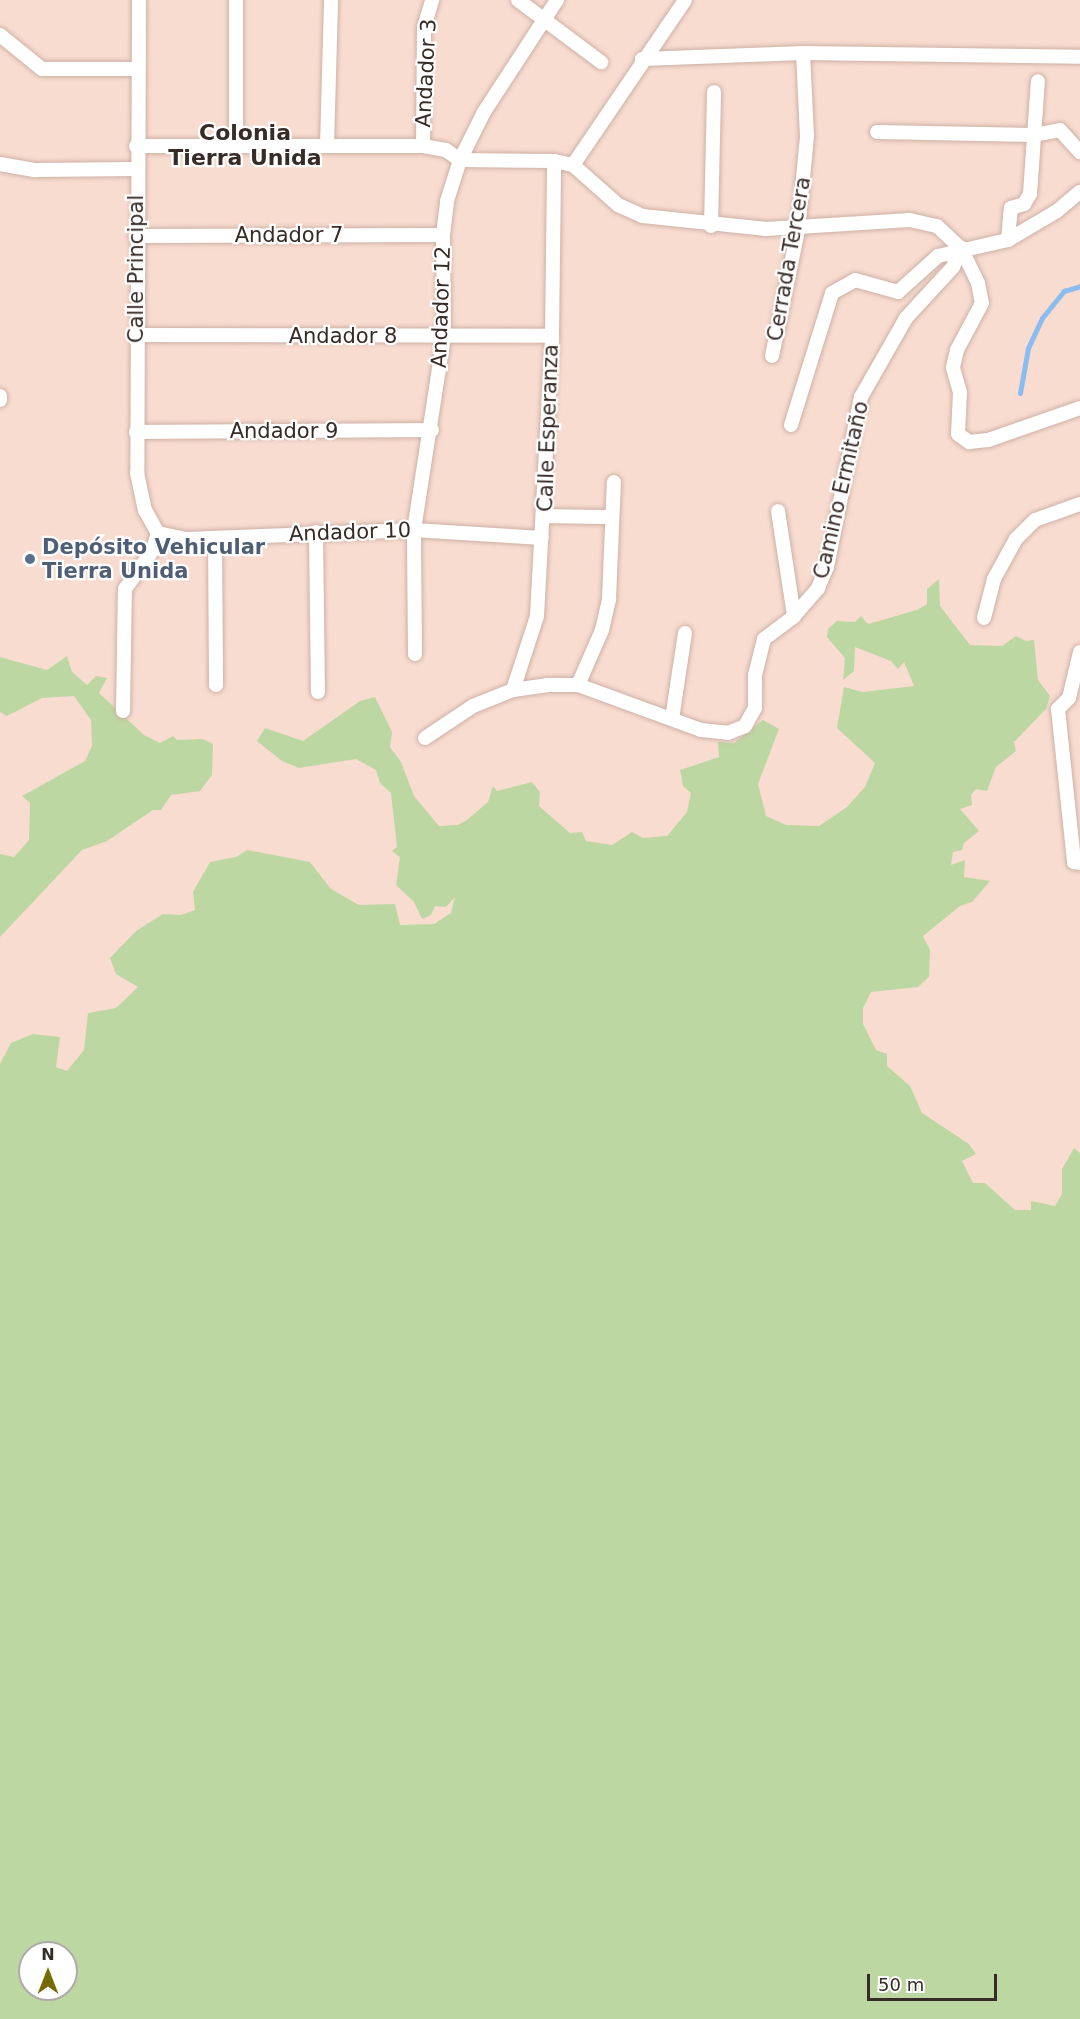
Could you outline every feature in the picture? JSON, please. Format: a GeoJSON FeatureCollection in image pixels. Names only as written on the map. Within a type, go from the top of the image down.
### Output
{"type":"FeatureCollection","features":[{"type":"Feature","properties":{"kind":"street","name":"Calle Principal"},"geometry":{"type":"LineString","coordinates":[[139,0],[135,236],[136,432],[139,488],[158,533]]}},
{"type":"Feature","properties":{"kind":"street"},"geometry":{"type":"LineString","coordinates":[[237,0],[237,146]]}},
{"type":"Feature","properties":{"kind":"street"},"geometry":{"type":"LineString","coordinates":[[327,146],[331,0]]}},
{"type":"Feature","properties":{"kind":"street","name":"Andador 3"},"geometry":{"type":"LineString","coordinates":[[423,146],[424,27],[432,0]]}},
{"type":"Feature","properties":{"kind":"street"},"geometry":{"type":"LineString","coordinates":[[518,0],[543,18],[558,33],[601,62]]}},
{"type":"Feature","properties":{"kind":"street"},"geometry":{"type":"LineString","coordinates":[[543,18],[558,0]]}},
{"type":"Feature","properties":{"kind":"street"},"geometry":{"type":"LineString","coordinates":[[573,165],[642,59],[685,0]]}},
{"type":"Feature","properties":{"kind":"street","name":"Andador 12"},"geometry":{"type":"LineString","coordinates":[[415,654],[414,530],[432,430],[444,336],[443,235],[447,201],[460,160],[484,112],[543,18]]}},
{"type":"Feature","properties":{"kind":"street"},"geometry":{"type":"LineString","coordinates":[[0,34],[42,69],[137,69]]}},
{"type":"Feature","properties":{"kind":"street"},"geometry":{"type":"LineString","coordinates":[[642,59],[803,53],[1080,57]]}},
{"type":"Feature","properties":{"kind":"street","name":"Cerrada Tercera"},"geometry":{"type":"LineString","coordinates":[[772,356],[798,230],[807,138],[803,53]]}},
{"type":"Feature","properties":{"kind":"street"},"geometry":{"type":"LineString","coordinates":[[1008,240],[1011,208],[1024,204],[1030,194],[1038,81]]}},
{"type":"Feature","properties":{"kind":"street"},"geometry":{"type":"LineString","coordinates":[[711,226],[714,92]]}},
{"type":"Feature","properties":{"kind":"street"},"geometry":{"type":"LineString","coordinates":[[877,132],[1034,135],[1060,130],[1080,152]]}},
{"type":"Feature","properties":{"kind":"street"},"geometry":{"type":"LineString","coordinates":[[136,146],[423,146],[446,150],[460,160],[554,161],[573,165],[618,205],[644,216],[711,226],[798,230],[910,220],[937,226],[961,248],[978,283],[982,303],[957,350],[954,368],[960,392],[958,434],[969,442],[988,440],[1080,408]]}},
{"type":"Feature","properties":{"kind":"street","name":"Calle Esperanza"},"geometry":{"type":"LineString","coordinates":[[513,690],[537,616],[545,516],[552,336],[554,161]]}},
{"type":"Feature","properties":{"kind":"street"},"geometry":{"type":"LineString","coordinates":[[0,164],[35,170],[136,169]]}},
{"type":"Feature","properties":{"kind":"street"},"geometry":{"type":"LineString","coordinates":[[961,248],[1008,240],[1058,211],[1080,192]]}},
{"type":"Feature","properties":{"kind":"street","name":"Andador 7"},"geometry":{"type":"LineString","coordinates":[[135,236],[443,235]]}},
{"type":"Feature","properties":{"kind":"street","name":"Cerrada Tercera"},"geometry":{"type":"LineString","coordinates":[[791,425],[832,293],[855,280],[898,292],[938,256],[961,248]]}},
{"type":"Feature","properties":{"kind":"street","name":"Camino Ermitaño"},"geometry":{"type":"LineString","coordinates":[[672,719],[701,730],[728,733],[745,726],[755,708],[755,675],[764,639],[794,616],[818,588],[827,567],[861,397],[906,318],[953,267],[961,248]]}},
{"type":"Feature","properties":{"kind":"street","name":"Andador 8"},"geometry":{"type":"LineString","coordinates":[[135,335],[552,336]]}},
{"type":"Feature","properties":{"kind":"street","name":"Andador 9"},"geometry":{"type":"LineString","coordinates":[[136,432],[432,430]]}},
{"type":"Feature","properties":{"kind":"street"},"geometry":{"type":"LineString","coordinates":[[578,685],[603,630],[607,610],[614,482]]}},
{"type":"Feature","properties":{"kind":"street"},"geometry":{"type":"LineString","coordinates":[[984,618],[994,579],[1016,539],[1035,520],[1080,504]]}},
{"type":"Feature","properties":{"kind":"street"},"geometry":{"type":"LineString","coordinates":[[778,511],[794,616]]}},
{"type":"Feature","properties":{"kind":"street"},"geometry":{"type":"LineString","coordinates":[[545,516],[612,517]]}},
{"type":"Feature","properties":{"kind":"street","name":"Andador 10"},"geometry":{"type":"LineString","coordinates":[[158,533],[170,538],[215,538],[316,532],[414,530],[542,538]]}},
{"type":"Feature","properties":{"kind":"street"},"geometry":{"type":"LineString","coordinates":[[316,532],[318,692]]}},
{"type":"Feature","properties":{"kind":"street"},"geometry":{"type":"LineString","coordinates":[[123,711],[125,588],[153,550],[158,533]]}},
{"type":"Feature","properties":{"kind":"street"},"geometry":{"type":"LineString","coordinates":[[215,538],[216,684]]}},
{"type":"Feature","properties":{"kind":"street"},"geometry":{"type":"LineString","coordinates":[[425,738],[473,705],[513,690],[578,685],[672,719],[685,633]]}},
{"type":"Feature","properties":{"kind":"street"},"geometry":{"type":"LineString","coordinates":[[1077,863],[1073,781],[1058,709],[1075,699],[1080,652]]}},
{"type":"Feature","properties":{"kind":"green space"},"geometry":{"type":"Polygon","coordinates":[[[939,579],[940,606],[970,645],[1002,646],[1016,636],[1026,641],[1034,640],[1038,680],[1050,696],[1046,709],[1014,742],[1016,751],[996,767],[987,791],[976,789],[971,795],[972,805],[960,809],[979,831],[964,843],[962,850],[953,852],[951,865],[965,860],[964,877],[990,881],[972,902],[960,906],[923,936],[930,950],[929,977],[918,987],[871,992],[863,1008],[863,1024],[876,1050],[887,1054],[887,1066],[910,1086],[922,1113],[969,1144],[976,1154],[962,1161],[973,1183],[985,1183],[1015,1210],[1031,1210],[1031,1201],[1055,1206],[1062,1194],[1062,1169],[1074,1148],[1080,1153],[1080,2019],[0,2019],[0,1064],[11,1043],[33,1034],[60,1037],[56,1067],[67,1071],[84,1050],[88,1013],[116,1008],[138,987],[116,974],[110,958],[136,931],[163,914],[181,915],[195,910],[193,892],[210,862],[236,857],[247,850],[310,862],[331,889],[359,905],[395,904],[400,925],[434,924],[451,913],[455,897],[446,907],[435,906],[431,915],[422,919],[414,902],[396,885],[400,857],[392,851],[397,847],[391,793],[380,783],[376,770],[356,759],[299,768],[282,761],[257,741],[265,728],[303,741],[360,701],[375,697],[392,732],[390,747],[401,762],[414,796],[439,826],[458,825],[467,820],[488,802],[493,786],[497,791],[532,782],[540,792],[539,806],[570,833],[582,832],[586,841],[612,845],[632,832],[643,838],[667,836],[687,812],[691,793],[683,786],[680,770],[719,757],[718,742],[734,743],[763,720],[779,729],[758,784],[766,816],[786,825],[819,826],[847,807],[865,787],[875,763],[837,728],[844,687],[863,692],[914,686],[904,662],[898,669],[891,661],[855,647],[854,671],[843,680],[845,658],[827,637],[828,629],[837,621],[855,622],[861,616],[868,624],[917,610],[927,604],[927,589],[939,579]]]}},
{"type":"Feature","properties":{"kind":"green space"},"geometry":{"type":"Polygon","coordinates":[[[67,656],[72,672],[87,685],[96,676],[107,678],[99,693],[144,735],[160,743],[173,736],[177,740],[203,739],[213,744],[212,775],[200,791],[171,795],[161,810],[153,810],[107,841],[82,850],[0,937],[0,854],[14,857],[29,840],[30,803],[22,796],[85,761],[92,746],[91,720],[74,696],[42,698],[7,716],[0,712],[0,657],[47,670],[67,656]]]}},
{"type":"Feature","properties":{"kind":"waterway"},"geometry":{"type":"LineString","coordinates":[[1020,393],[1028,348],[1042,318],[1064,291],[1080,286]]}},
{"type":"Feature","properties":{"kind":"place","name":"Depósito Vehicular Tierra Unida"},"geometry":{"type":"Point","coordinates":[30,559]}},
{"type":"Feature","properties":{"kind":"district","name":"Colonia Tierra Unida"},"geometry":{"type":"Point","coordinates":[245,144]}}]}
